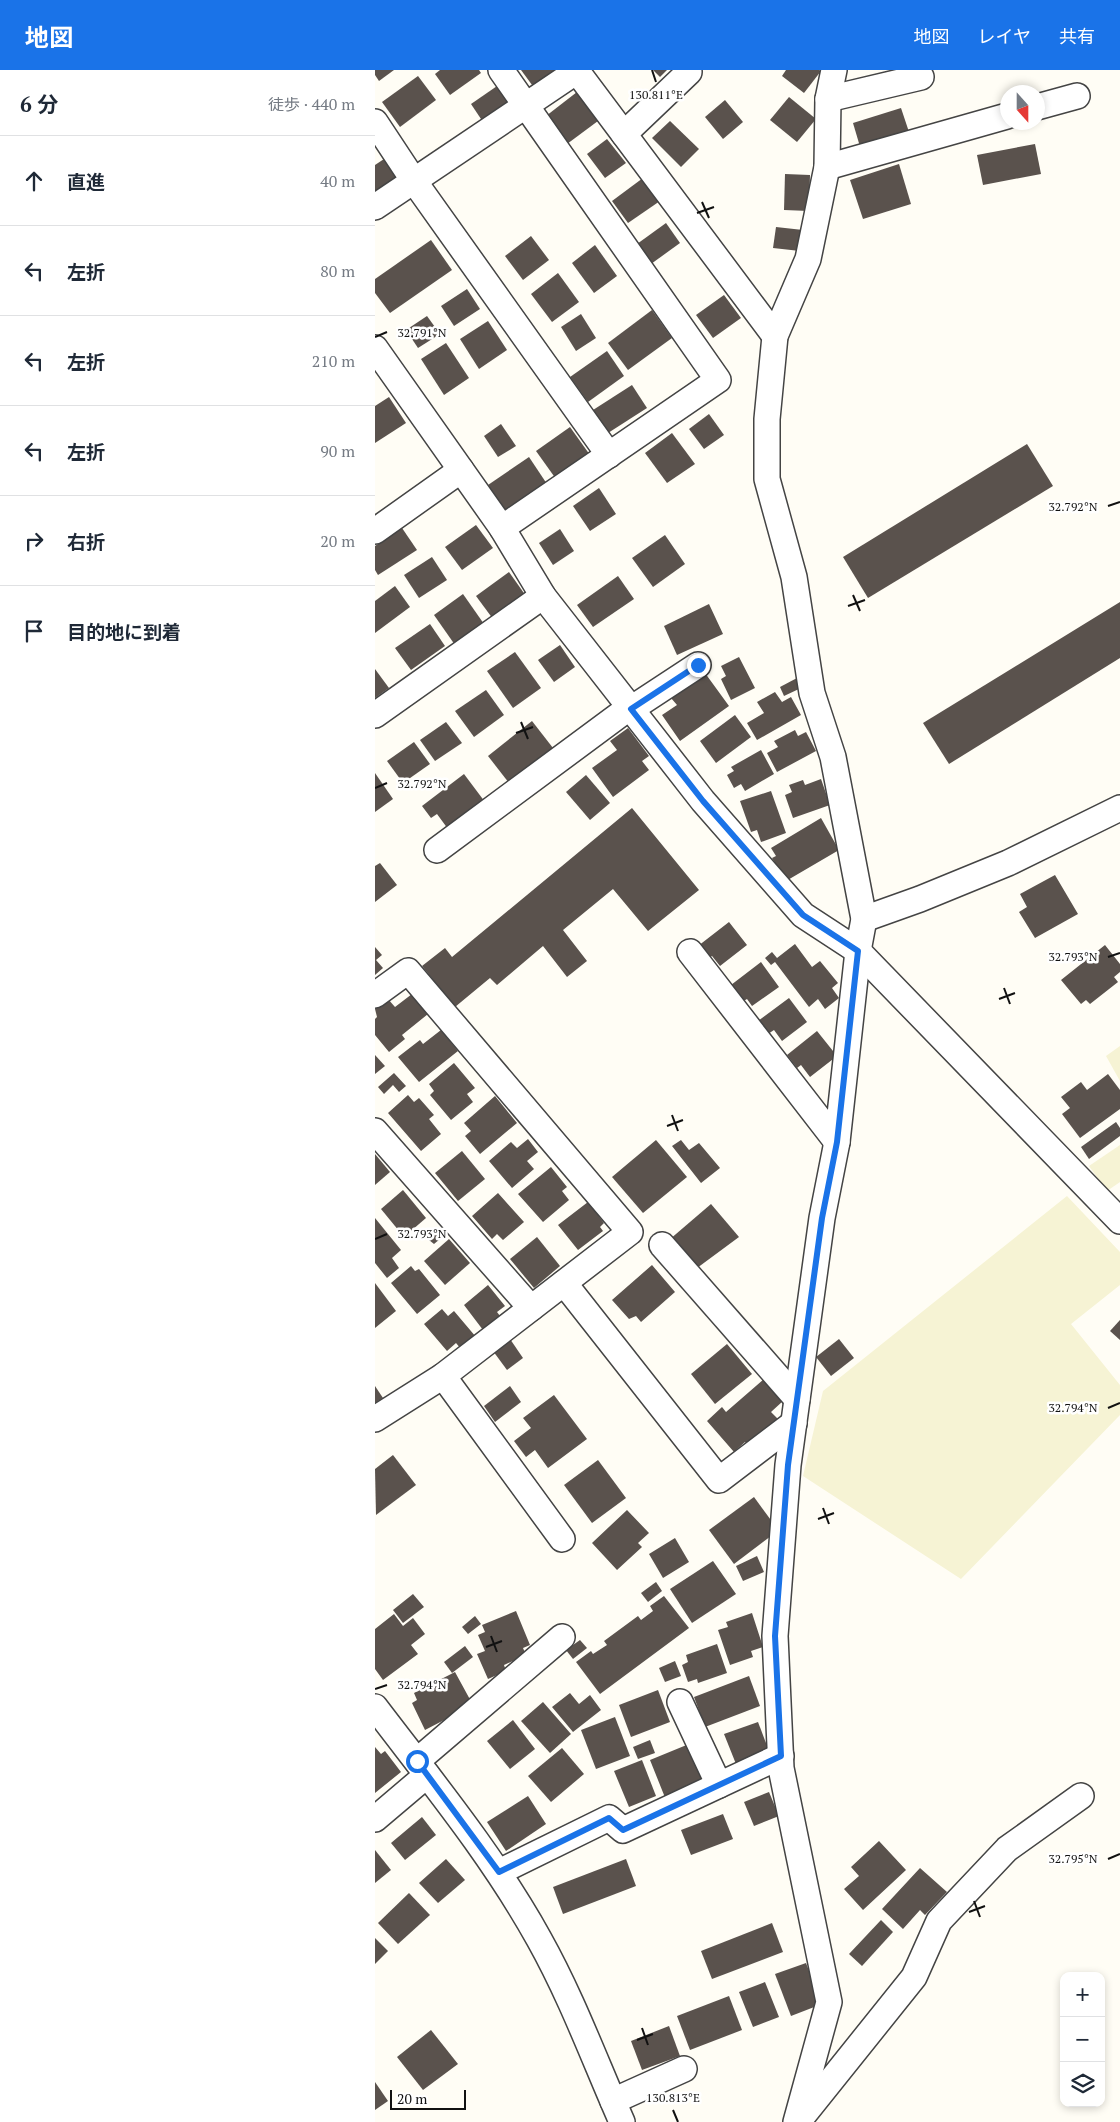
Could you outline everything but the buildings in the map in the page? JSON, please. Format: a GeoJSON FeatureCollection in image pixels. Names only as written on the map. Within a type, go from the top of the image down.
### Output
{"type":"FeatureCollection","features":[{"type":"Feature","properties":{"kind":"street"},"geometry":{"type":"LineString","coordinates":[[501,70],[718,380],[502,528]]}},
{"type":"Feature","properties":{"kind":"street"},"geometry":{"type":"LineString","coordinates":[[797,2122],[829,2002],[781,1768],[775,1636],[788,1465],[822,1218],[837,1142],[858,951],[864,919],[833,757],[812,693],[794,577],[767,478],[767,419],[775,336],[808,259],[827,167],[828,99],[834,70]]}},
{"type":"Feature","properties":{"kind":"street"},"geometry":{"type":"LineString","coordinates":[[375,207],[577,71],[775,336]]}},
{"type":"Feature","properties":{"kind":"street"},"geometry":{"type":"LineString","coordinates":[[623,134],[689,72]]}},
{"type":"Feature","properties":{"kind":"street"},"geometry":{"type":"LineString","coordinates":[[828,99],[921,77]]}},
{"type":"Feature","properties":{"kind":"street"},"geometry":{"type":"LineString","coordinates":[[1045,106],[1077,96]]}},
{"type":"Feature","properties":{"kind":"street"},"geometry":{"type":"LineString","coordinates":[[827,167],[1000,118]]}},
{"type":"Feature","properties":{"kind":"street"},"geometry":{"type":"LineString","coordinates":[[375,122],[414,181],[609,455]]}},
{"type":"Feature","properties":{"kind":"street"},"geometry":{"type":"LineString","coordinates":[[378,360],[502,528],[543,596],[703,801],[803,915],[858,951],[1120,1221]]}},
{"type":"Feature","properties":{"kind":"street"},"geometry":{"type":"LineString","coordinates":[[375,531],[461,470]]}},
{"type":"Feature","properties":{"kind":"street"},"geometry":{"type":"LineString","coordinates":[[375,716],[543,596]]}},
{"type":"Feature","properties":{"kind":"street"},"geometry":{"type":"LineString","coordinates":[[437,850],[630,708],[698,665]]}},
{"type":"Feature","properties":{"kind":"street"},"geometry":{"type":"LineString","coordinates":[[864,919],[919,899],[1008,862],[1120,808]]}},
{"type":"Feature","properties":{"kind":"street"},"geometry":{"type":"LineString","coordinates":[[690,952],[837,1142]]}},
{"type":"Feature","properties":{"kind":"street"},"geometry":{"type":"LineString","coordinates":[[375,995],[408,971],[630,1232],[443,1376],[375,1419]]}},
{"type":"Feature","properties":{"kind":"street"},"geometry":{"type":"LineString","coordinates":[[375,1131],[531,1308]]}},
{"type":"Feature","properties":{"kind":"street"},"geometry":{"type":"LineString","coordinates":[[662,1245],[796,1411]]}},
{"type":"Feature","properties":{"kind":"street"},"geometry":{"type":"LineString","coordinates":[[564,1283],[719,1480],[796,1411]]}},
{"type":"Feature","properties":{"kind":"street"},"geometry":{"type":"LineString","coordinates":[[443,1376],[562,1539]]}},
{"type":"Feature","properties":{"kind":"street"},"geometry":{"type":"LineString","coordinates":[[375,1819],[422,1768],[563,1637]]}},
{"type":"Feature","properties":{"kind":"street"},"geometry":{"type":"LineString","coordinates":[[680,1702],[719,1784]]}},
{"type":"Feature","properties":{"kind":"street"},"geometry":{"type":"LineString","coordinates":[[375,1706],[499,1872],[539,1938],[574,2008],[617,2112],[684,2069]]}},
{"type":"Feature","properties":{"kind":"street"},"geometry":{"type":"LineString","coordinates":[[499,1872],[607,1808],[623,1830],[781,1756]]}},
{"type":"Feature","properties":{"kind":"street"},"geometry":{"type":"LineString","coordinates":[[797,2122],[914,1977],[939,1921],[1007,1849],[1081,1796]]}},
{"type":"Feature","properties":{"kind":"shaded area"},"geometry":{"type":"Polygon","coordinates":[[[1120,1046],[1120,1081],[1106,1056],[1120,1046]]]}},
{"type":"Feature","properties":{"kind":"shaded area"},"geometry":{"type":"Polygon","coordinates":[[[1120,1145],[1120,1182],[1107,1191],[1089,1166],[1120,1145]]]}},
{"type":"Feature","properties":{"kind":"shaded area"},"geometry":{"type":"Polygon","coordinates":[[[1067,1196],[1120,1252],[1120,1285],[1071,1324],[1120,1385],[1120,1415],[961,1579],[803,1476],[823,1391],[1067,1196]]]}},
{"type":"Feature","properties":{"kind":"route"},"geometry":{"type":"LineString","coordinates":[[417,1761],[499,1872],[609,1818],[623,1830],[781,1756],[775,1636],[788,1465],[822,1218],[837,1142],[858,951],[803,915],[703,801],[631,709],[698,665]]}}]}
